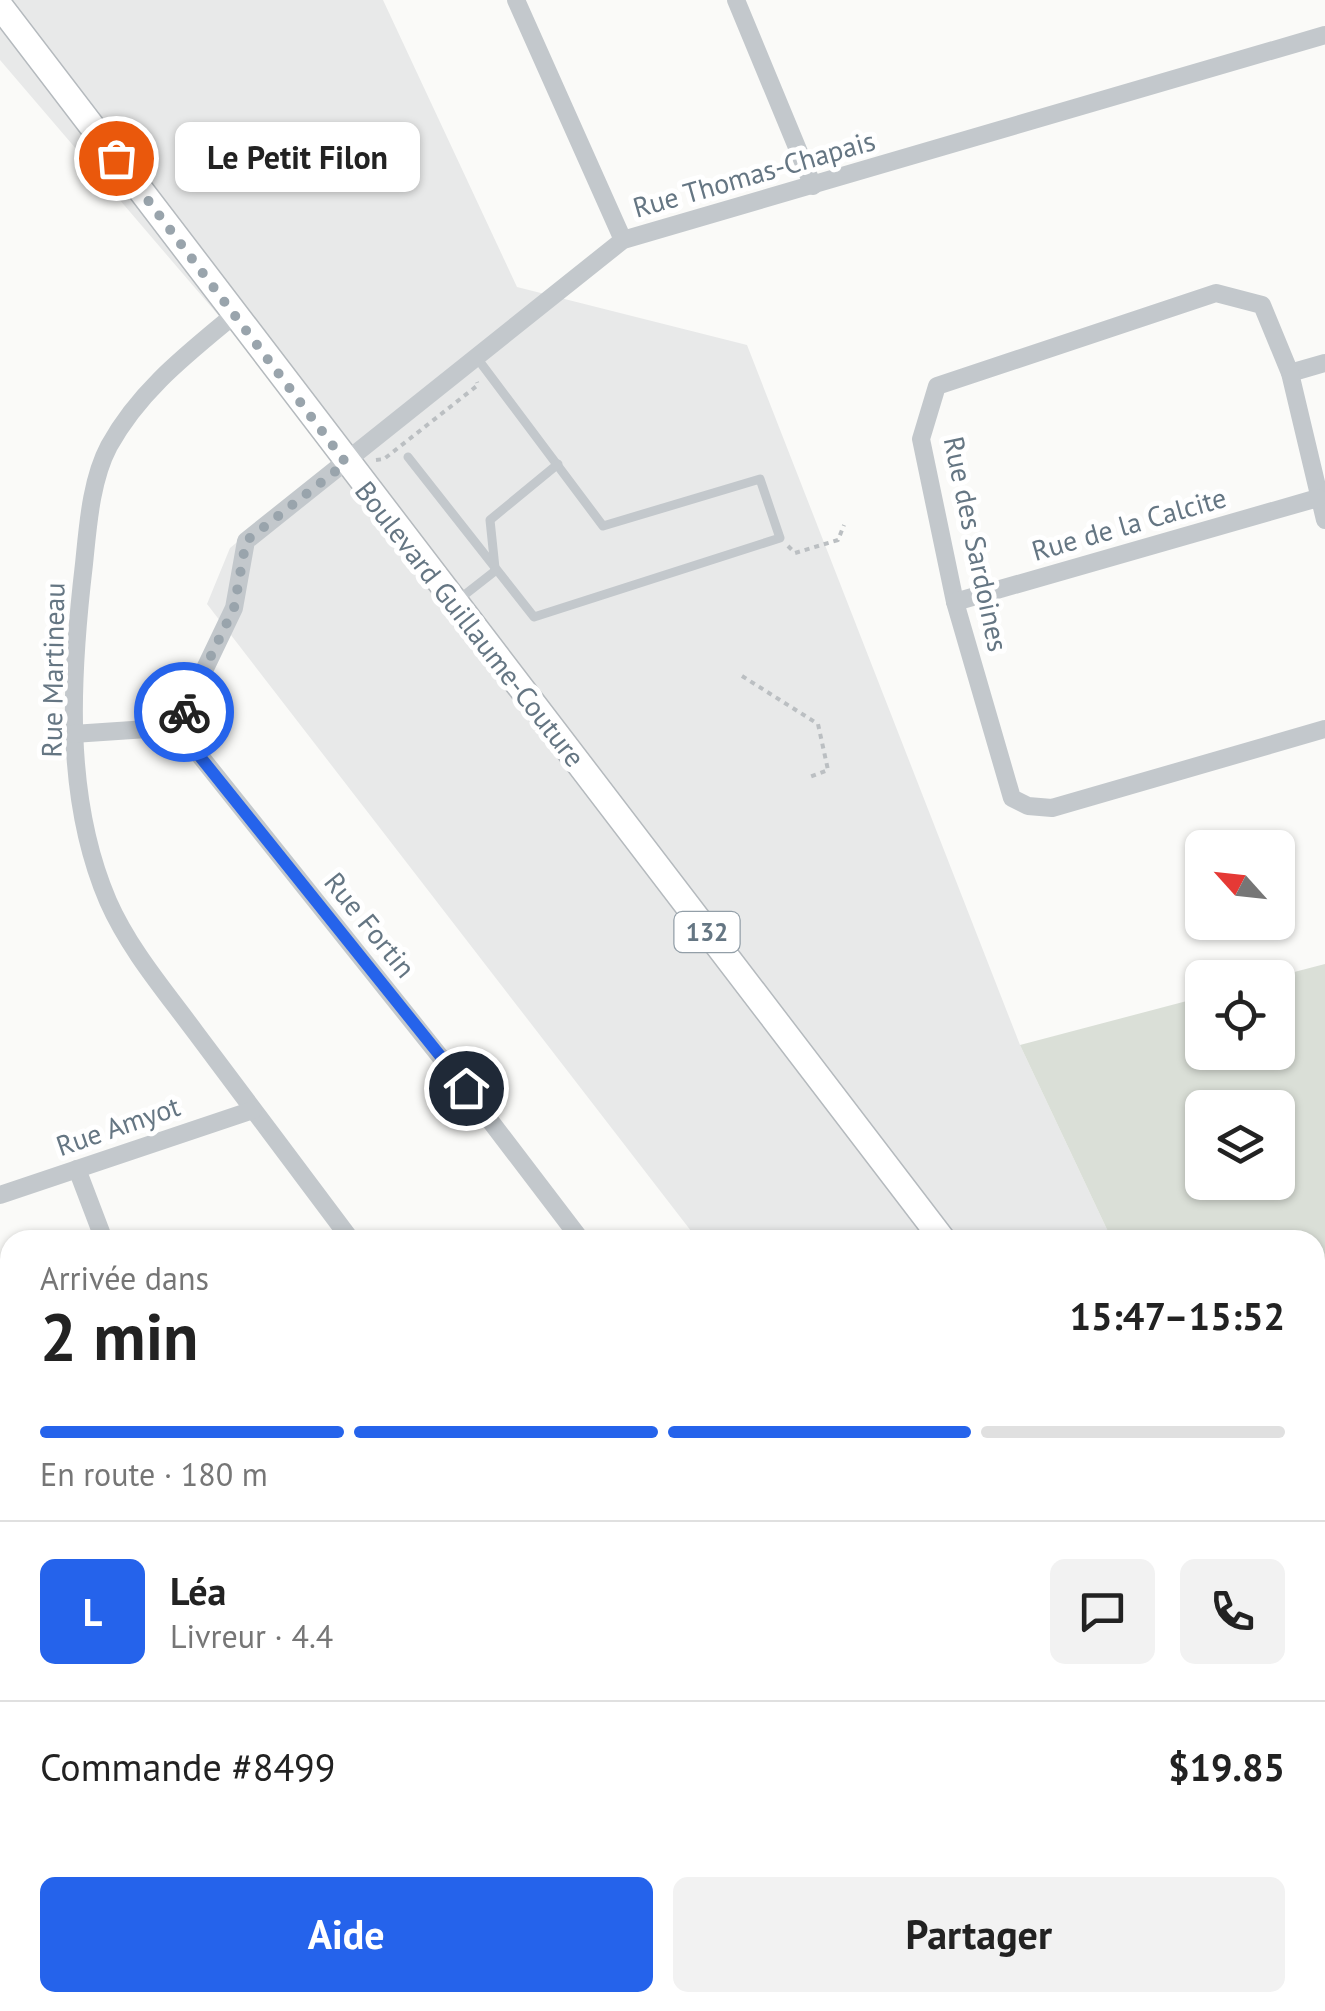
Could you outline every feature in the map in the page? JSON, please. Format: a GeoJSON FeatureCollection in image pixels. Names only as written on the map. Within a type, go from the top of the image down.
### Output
{"type":"FeatureCollection","features":[{"type":"Feature","properties":{"kind":"main road","name":"Boulevard Guillaume-Couture"},"geometry":{"type":"LineString","coordinates":[[0,6],[935,1230]]}},
{"type":"Feature","properties":{"kind":"street"},"geometry":{"type":"LineString","coordinates":[[516,0],[623,240]]}},
{"type":"Feature","properties":{"kind":"street"},"geometry":{"type":"LineString","coordinates":[[736,0],[813,186]]}},
{"type":"Feature","properties":{"kind":"street","name":"Rue Thomas-Chapais"},"geometry":{"type":"LineString","coordinates":[[177,728],[234,608],[246,541],[623,240],[1325,34]]}},
{"type":"Feature","properties":{"kind":"street","name":"Rue des Sardoines"},"geometry":{"type":"LineString","coordinates":[[1290,373],[1262,305],[1216,293],[937,386],[921,439],[955,602],[1012,798],[1028,806],[1052,808],[1325,729]]}},
{"type":"Feature","properties":{"kind":"street","name":"Rue Martineau"},"geometry":{"type":"LineString","coordinates":[[234,315],[175,364],[133,407],[107,450],[90,507],[77,626],[73,734],[84,827],[108,901],[138,955],[343,1230]]}},
{"type":"Feature","properties":{"kind":"street"},"geometry":{"type":"LineString","coordinates":[[1325,363],[1290,373],[1325,520]]}},
{"type":"Feature","properties":{"kind":"street","name":"Rue de la Calcite"},"geometry":{"type":"LineString","coordinates":[[955,602],[1318,498]]}},
{"type":"Feature","properties":{"kind":"street"},"geometry":{"type":"LineString","coordinates":[[73,734],[177,728]]}},
{"type":"Feature","properties":{"kind":"street","name":"Rue Fortin"},"geometry":{"type":"LineString","coordinates":[[177,728],[466,1088],[573,1230]]}},
{"type":"Feature","properties":{"kind":"street","name":"Rue Amyot"},"geometry":{"type":"LineString","coordinates":[[0,1195],[253,1110]]}},
{"type":"Feature","properties":{"kind":"street"},"geometry":{"type":"LineString","coordinates":[[77,1169],[100,1230]]}},
{"type":"Feature","properties":{"kind":"lane"},"geometry":{"type":"LineString","coordinates":[[408,457],[534,617],[780,538],[760,480],[604,526],[477,358]]}},
{"type":"Feature","properties":{"kind":"lane"},"geometry":{"type":"LineString","coordinates":[[495,571],[490,520],[558,464]]}},
{"type":"Feature","properties":{"kind":"lane"},"geometry":{"type":"LineString","coordinates":[[454,603],[495,571]]}},
{"type":"Feature","properties":{"kind":"path"},"geometry":{"type":"LineString","coordinates":[[780,538],[795,554],[838,540],[844,525]]}},
{"type":"Feature","properties":{"kind":"path"},"geometry":{"type":"LineString","coordinates":[[742,676],[818,724],[828,770],[807,778]]}},
{"type":"Feature","properties":{"kind":"shaded area"},"geometry":{"type":"Polygon","coordinates":[[[0,0],[383,0],[517,287],[747,345],[1020,1045],[1107,1230],[690,1230],[207,604],[230,548],[334,462],[219,316],[0,60],[0,0]]]}},
{"type":"Feature","properties":{"kind":"shaded area"},"geometry":{"type":"Polygon","coordinates":[[[1325,964],[1325,1230],[1107,1230],[1020,1045],[1185,1001],[1185,1070],[1295,1070],[1295,972],[1325,964]]]}},
{"type":"Feature","properties":{"kind":"way so far"},"geometry":{"type":"LineString","coordinates":[[116,158],[346,463],[246,541],[234,608],[184,712]]}},
{"type":"Feature","properties":{"kind":"place","name":"Le Petit Filon"},"geometry":{"type":"Point","coordinates":[116,158]}},
{"type":"Feature","properties":{"kind":"route"},"geometry":{"type":"LineString","coordinates":[[184,712],[177,728],[466,1088]]}}]}
